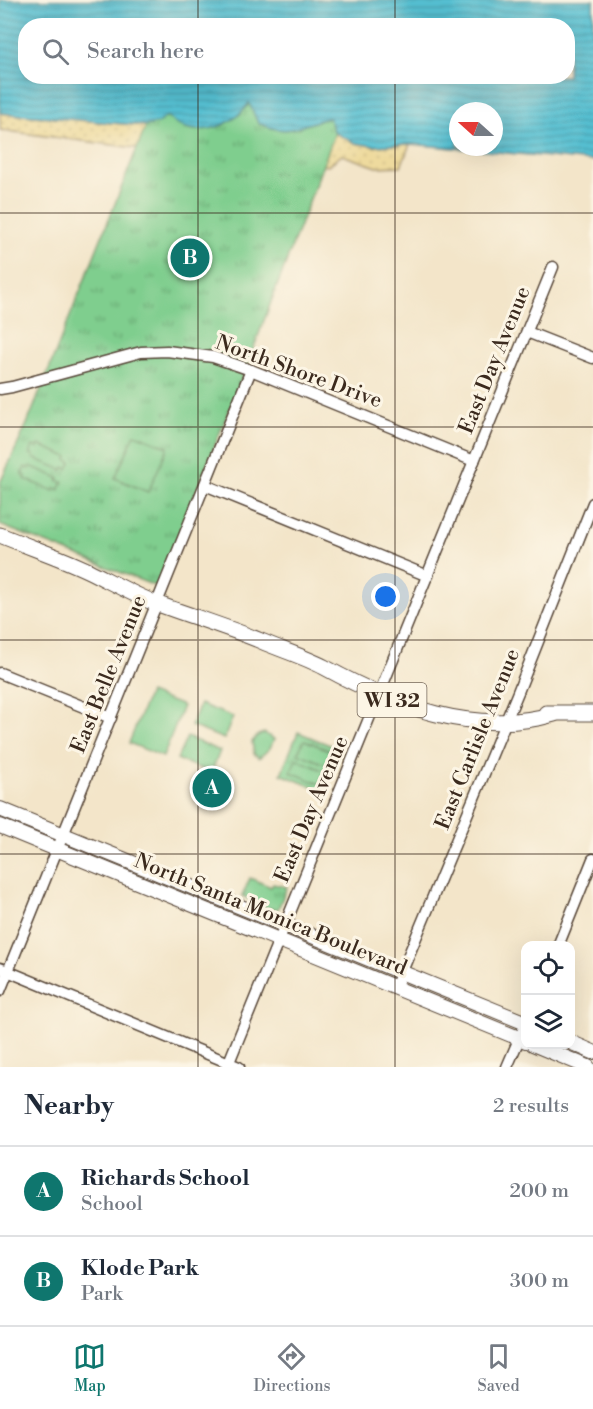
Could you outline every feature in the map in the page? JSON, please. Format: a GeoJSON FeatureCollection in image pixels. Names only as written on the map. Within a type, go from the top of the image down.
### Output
{"type":"FeatureCollection","features":[{"type":"Feature","properties":{"kind":"main road","name":"WI 32"},"geometry":{"type":"LineString","coordinates":[[0,535],[159,599],[201,620],[222,625],[323,667],[338,676],[382,691],[448,710],[479,714],[508,717],[535,712],[593,713]]}},
{"type":"Feature","properties":{"kind":"street","name":"East Day Avenue"},"geometry":{"type":"LineString","coordinates":[[232,1066],[283,925],[382,691],[553,267]]}},
{"type":"Feature","properties":{"kind":"street"},"geometry":{"type":"LineString","coordinates":[[527,332],[593,358]]}},
{"type":"Feature","properties":{"kind":"street","name":"North Shore Drive"},"geometry":{"type":"LineString","coordinates":[[0,388],[12,387],[141,352],[167,351],[213,357],[251,370],[474,461]]}},
{"type":"Feature","properties":{"kind":"street","name":"East Belle Avenue"},"geometry":{"type":"LineString","coordinates":[[0,991],[4,970],[65,835],[251,370]]}},
{"type":"Feature","properties":{"kind":"street"},"geometry":{"type":"LineString","coordinates":[[205,485],[429,576]]}},
{"type":"Feature","properties":{"kind":"street","name":"East Carlisle Avenue"},"geometry":{"type":"LineString","coordinates":[[395,988],[508,717],[593,503]]}},
{"type":"Feature","properties":{"kind":"street"},"geometry":{"type":"LineString","coordinates":[[0,673],[111,718]]}},
{"type":"Feature","properties":{"kind":"street","name":"North Santa Monica Boulevard"},"geometry":{"type":"LineString","coordinates":[[0,808],[521,1021]]}},
{"type":"Feature","properties":{"kind":"street","name":"North Santa Monica Boulevard"},"geometry":{"type":"LineString","coordinates":[[0,826],[521,1040]]}},
{"type":"Feature","properties":{"kind":"street"},"geometry":{"type":"LineString","coordinates":[[560,941],[593,860]]}},
{"type":"Feature","properties":{"kind":"street"},"geometry":{"type":"LineString","coordinates":[[4,970],[232,1066]]}},
{"type":"Feature","properties":{"kind":"street"},"geometry":{"type":"LineString","coordinates":[[507,1067],[521,1042]]}},
{"type":"Feature","properties":{"kind":"street"},"geometry":{"type":"LineString","coordinates":[[575,1044],[593,1052]]}},
{"type":"Feature","properties":{"kind":"street"},"geometry":{"type":"LineString","coordinates":[[545,1049],[588,1067]]}},
{"type":"Feature","properties":{"kind":"sand"},"geometry":{"type":"Polygon","coordinates":[[[249,102],[253,113],[282,131],[300,129],[315,123],[334,126],[355,143],[374,146],[410,144],[401,166],[377,167],[342,155],[327,166],[281,158],[158,151],[0,130],[0,113],[146,126],[167,116],[185,127],[206,130],[223,124],[249,102]]]}},
{"type":"Feature","properties":{"kind":"green space"},"geometry":{"type":"Polygon","coordinates":[[[249,102],[258,123],[287,130],[329,118],[335,133],[246,368],[161,579],[155,586],[0,525],[0,483],[27,424],[146,126],[158,123],[167,116],[176,124],[187,128],[199,130],[211,128],[233,119],[249,102]]]}},
{"type":"Feature","properties":{"kind":"green space"},"geometry":{"type":"Polygon","coordinates":[[[135,434],[168,447],[148,492],[115,478],[135,434]]]}},
{"type":"Feature","properties":{"kind":"green space"},"geometry":{"type":"Polygon","coordinates":[[[39,445],[68,457],[67,460],[71,462],[68,469],[64,467],[63,470],[33,458],[34,455],[30,454],[33,446],[38,448],[39,445]]]}},
{"type":"Feature","properties":{"kind":"green space"},"geometry":{"type":"Polygon","coordinates":[[[30,466],[59,478],[58,481],[63,482],[59,490],[55,488],[54,491],[25,479],[26,476],[22,475],[25,467],[29,469],[30,466]]]}},
{"type":"Feature","properties":{"kind":"green space"},"geometry":{"type":"Polygon","coordinates":[[[149,693],[183,706],[163,757],[129,743],[149,693]]]}},
{"type":"Feature","properties":{"kind":"green space"},"geometry":{"type":"Polygon","coordinates":[[[200,704],[233,717],[224,739],[191,726],[200,704]]]}},
{"type":"Feature","properties":{"kind":"green space"},"geometry":{"type":"Polygon","coordinates":[[[298,732],[342,750],[325,792],[281,774],[298,732]]]}},
{"type":"Feature","properties":{"kind":"green space"},"geometry":{"type":"Polygon","coordinates":[[[264,733],[274,739],[270,748],[259,758],[254,754],[252,742],[258,735],[264,733]]]}},
{"type":"Feature","properties":{"kind":"green space"},"geometry":{"type":"Polygon","coordinates":[[[187,737],[220,751],[211,773],[177,759],[187,737]]]}},
{"type":"Feature","properties":{"kind":"green space"},"geometry":{"type":"Polygon","coordinates":[[[304,740],[333,752],[327,765],[298,753],[304,740]]]}},
{"type":"Feature","properties":{"kind":"green space"},"geometry":{"type":"Polygon","coordinates":[[[296,759],[325,771],[320,784],[291,772],[296,759]]]}},
{"type":"Feature","properties":{"kind":"green space"},"geometry":{"type":"Polygon","coordinates":[[[250,878],[271,887],[273,884],[287,887],[278,909],[271,909],[242,896],[250,878]]]}},
{"type":"Feature","properties":{"kind":"water"},"geometry":{"type":"Polygon","coordinates":[[[0,0],[593,0],[593,161],[503,153],[503,102],[449,102],[449,148],[410,144],[374,146],[355,143],[335,133],[329,118],[287,130],[270,127],[258,123],[249,103],[232,120],[210,129],[187,128],[176,124],[167,116],[158,123],[146,126],[0,113],[0,0]]]}},
{"type":"Feature","properties":{"kind":"place","name":"Klode Park"},"geometry":{"type":"Point","coordinates":[190,258]}},
{"type":"Feature","properties":{"kind":"place","name":"Richards School"},"geometry":{"type":"Point","coordinates":[212,788]}}]}
